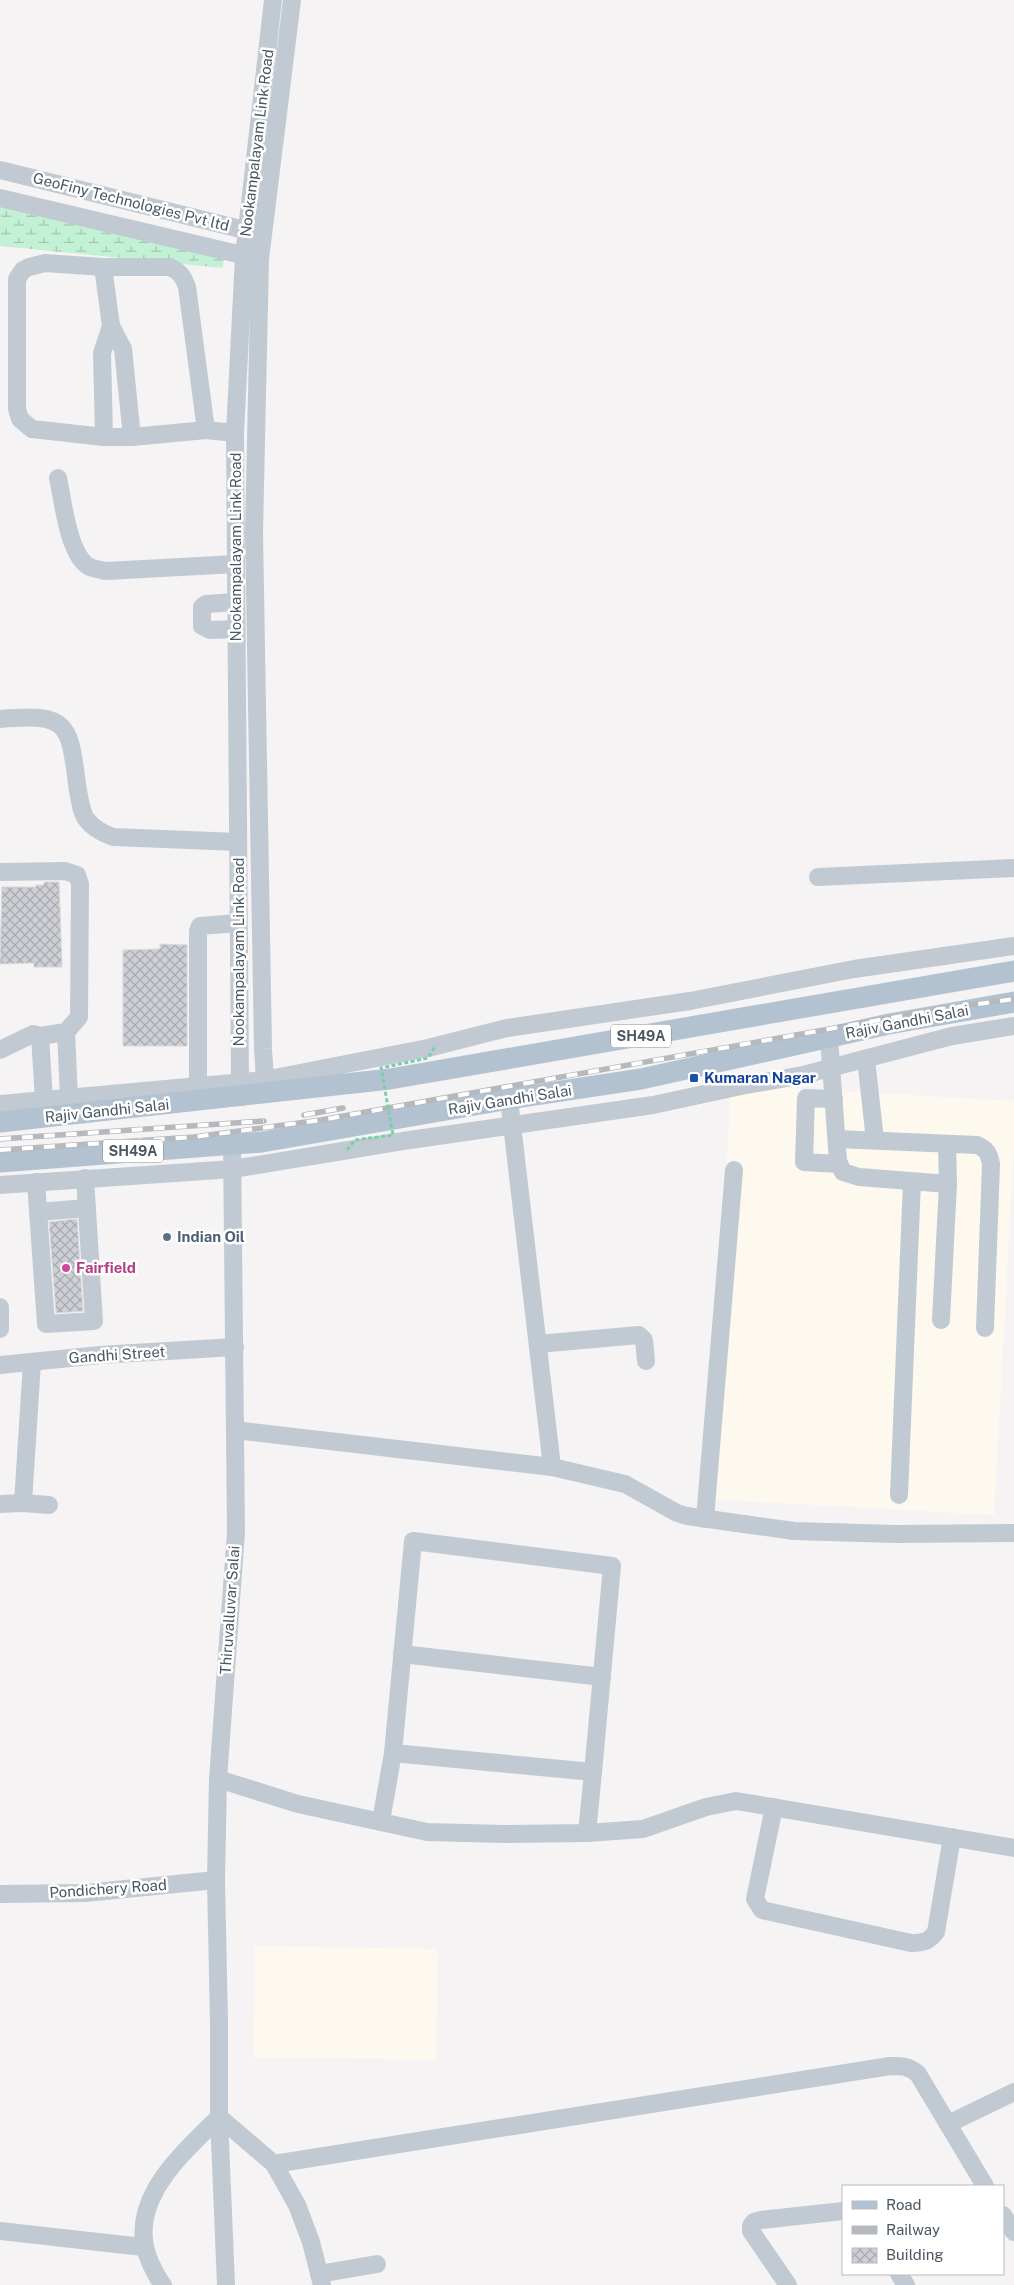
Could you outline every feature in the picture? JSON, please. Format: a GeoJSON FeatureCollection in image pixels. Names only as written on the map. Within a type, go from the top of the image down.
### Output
{"type":"FeatureCollection","features":[{"type":"Feature","properties":{"kind":"main road","name":"Rajiv Gandhi Salai"},"geometry":{"type":"LineString","coordinates":[[0,1122],[241,1089],[390,1079],[1014,971]]}},
{"type":"Feature","properties":{"kind":"main road"},"geometry":{"type":"LineString","coordinates":[[968,979],[974,1009]]}},
{"type":"Feature","properties":{"kind":"main road","name":"Rajiv Gandhi Salai"},"geometry":{"type":"LineString","coordinates":[[0,1162],[262,1142],[509,1099],[641,1079],[889,1024],[1014,1002]]}},
{"type":"Feature","properties":{"kind":"street","name":"Nookampalayam Link Road"},"geometry":{"type":"LineString","coordinates":[[241,1089],[235,433],[274,0]]}},
{"type":"Feature","properties":{"kind":"street","name":"Nookampalayam Link Road"},"geometry":{"type":"LineString","coordinates":[[254,233],[292,0]]}},
{"type":"Feature","properties":{"kind":"street","name":"GeoFiny Technologies Pvt ltd"},"geometry":{"type":"LineString","coordinates":[[0,170],[254,233]]}},
{"type":"Feature","properties":{"kind":"street","name":"GeoFiny Technologies Pvt ltd"},"geometry":{"type":"LineString","coordinates":[[0,198],[252,257]]}},
{"type":"Feature","properties":{"kind":"street","name":"Nookampalayam Link Road"},"geometry":{"type":"LineString","coordinates":[[252,257],[254,532],[265,1087]]}},
{"type":"Feature","properties":{"kind":"street"},"geometry":{"type":"LineString","coordinates":[[206,430],[187,287],[183,276],[178,271],[170,267],[103,267],[45,263],[23,270],[17,278],[17,409],[20,419],[32,429],[104,437],[132,437],[206,430],[235,433]]}},
{"type":"Feature","properties":{"kind":"street"},"geometry":{"type":"LineString","coordinates":[[103,267],[111,326],[123,349],[132,437]]}},
{"type":"Feature","properties":{"kind":"street"},"geometry":{"type":"LineString","coordinates":[[104,437],[102,353],[111,326]]}},
{"type":"Feature","properties":{"kind":"street"},"geometry":{"type":"LineString","coordinates":[[58,478],[71,540],[78,556],[89,566],[106,571],[236,564]]}},
{"type":"Feature","properties":{"kind":"street"},"geometry":{"type":"LineString","coordinates":[[236,602],[206,604],[202,607],[202,626],[210,630],[236,629]]}},
{"type":"Feature","properties":{"kind":"street"},"geometry":{"type":"LineString","coordinates":[[0,719],[23,717],[48,719],[62,727],[71,739],[80,803],[86,819],[97,829],[113,837],[238,842]]}},
{"type":"Feature","properties":{"kind":"street"},"geometry":{"type":"LineString","coordinates":[[818,876],[1014,868]]}},
{"type":"Feature","properties":{"kind":"street"},"geometry":{"type":"LineString","coordinates":[[0,872],[65,871],[77,875],[80,884],[79,1018],[66,1032],[40,1036],[33,1034],[0,1050]]}},
{"type":"Feature","properties":{"kind":"street"},"geometry":{"type":"LineString","coordinates":[[198,1086],[198,931],[200,926],[238,923]]}},
{"type":"Feature","properties":{"kind":"street"},"geometry":{"type":"LineString","coordinates":[[265,1087],[507,1028],[690,1001],[854,969],[1014,946]]}},
{"type":"Feature","properties":{"kind":"street"},"geometry":{"type":"LineString","coordinates":[[0,1185],[234,1169],[347,1150],[653,1105],[803,1075],[952,1036],[1014,1026]]}},
{"type":"Feature","properties":{"kind":"street"},"geometry":{"type":"LineString","coordinates":[[66,1032],[70,1098]]}},
{"type":"Feature","properties":{"kind":"street"},"geometry":{"type":"LineString","coordinates":[[40,1036],[44,1100]]}},
{"type":"Feature","properties":{"kind":"street"},"geometry":{"type":"LineString","coordinates":[[829,1038],[839,1164],[843,1172],[849,1175],[948,1184]]}},
{"type":"Feature","properties":{"kind":"street"},"geometry":{"type":"LineString","coordinates":[[866,1059],[875,1140]]}},
{"type":"Feature","properties":{"kind":"street"},"geometry":{"type":"LineString","coordinates":[[0,1104],[198,1086],[241,1089]]}},
{"type":"Feature","properties":{"kind":"street"},"geometry":{"type":"LineString","coordinates":[[834,1099],[806,1098],[804,1162],[839,1164]]}},
{"type":"Feature","properties":{"kind":"street"},"geometry":{"type":"LineString","coordinates":[[509,1099],[514,1125],[552,1467]]}},
{"type":"Feature","properties":{"kind":"street"},"geometry":{"type":"LineString","coordinates":[[837,1139],[977,1145],[984,1148],[989,1154],[991,1164],[985,1328]]}},
{"type":"Feature","properties":{"kind":"street","name":"Thiruvalluvar Salai"},"geometry":{"type":"LineString","coordinates":[[226,2285],[219,2118],[216,1880],[218,1779],[236,1532],[234,1169],[232,1144]]}},
{"type":"Feature","properties":{"kind":"street"},"geometry":{"type":"LineString","coordinates":[[941,1320],[948,1184],[947,1144]]}},
{"type":"Feature","properties":{"kind":"street"},"geometry":{"type":"LineString","coordinates":[[705,1519],[734,1170]]}},
{"type":"Feature","properties":{"kind":"street"},"geometry":{"type":"LineString","coordinates":[[36,1182],[46,1324],[84,1322],[94,1321],[85,1178]]}},
{"type":"Feature","properties":{"kind":"street"},"geometry":{"type":"LineString","coordinates":[[899,1495],[912,1182]]}},
{"type":"Feature","properties":{"kind":"street"},"geometry":{"type":"LineString","coordinates":[[38,1212],[87,1208]]}},
{"type":"Feature","properties":{"kind":"street"},"geometry":{"type":"LineString","coordinates":[[0,1307],[0,1329]]}},
{"type":"Feature","properties":{"kind":"street"},"geometry":{"type":"LineString","coordinates":[[538,1344],[639,1335],[644,1340],[646,1361]]}},
{"type":"Feature","properties":{"kind":"street","name":"Gandhi Street"},"geometry":{"type":"LineString","coordinates":[[0,1366],[235,1347]]}},
{"type":"Feature","properties":{"kind":"street"},"geometry":{"type":"LineString","coordinates":[[23,1503],[32,1362]]}},
{"type":"Feature","properties":{"kind":"street"},"geometry":{"type":"LineString","coordinates":[[235,1430],[552,1467],[625,1484],[677,1513],[705,1519],[794,1531],[895,1534],[1014,1532]]}},
{"type":"Feature","properties":{"kind":"street"},"geometry":{"type":"LineString","coordinates":[[0,1504],[49,1505]]}},
{"type":"Feature","properties":{"kind":"street"},"geometry":{"type":"LineString","coordinates":[[381,1821],[393,1753],[413,1541],[612,1566],[587,1833]]}},
{"type":"Feature","properties":{"kind":"street"},"geometry":{"type":"LineString","coordinates":[[402,1654],[602,1677]]}},
{"type":"Feature","properties":{"kind":"street"},"geometry":{"type":"LineString","coordinates":[[393,1753],[593,1772]]}},
{"type":"Feature","properties":{"kind":"street"},"geometry":{"type":"LineString","coordinates":[[218,1779],[298,1804],[427,1832],[503,1834],[587,1833],[643,1829],[706,1807],[736,1801],[1014,1848]]}},
{"type":"Feature","properties":{"kind":"street"},"geometry":{"type":"LineString","coordinates":[[774,1807],[755,1899],[762,1910],[912,1943],[924,1943],[936,1932],[952,1837]]}},
{"type":"Feature","properties":{"kind":"street","name":"Pondichery Road"},"geometry":{"type":"LineString","coordinates":[[0,1894],[85,1893],[216,1880]]}},
{"type":"Feature","properties":{"kind":"street"},"geometry":{"type":"LineString","coordinates":[[274,2164],[890,2066],[903,2066],[912,2069],[918,2074],[984,2185]]}},
{"type":"Feature","properties":{"kind":"street"},"geometry":{"type":"LineString","coordinates":[[948,2124],[1014,2092]]}},
{"type":"Feature","properties":{"kind":"street"},"geometry":{"type":"LineString","coordinates":[[163,2285],[158,2279],[143,2247],[145,2216],[156,2187],[180,2156],[219,2118],[274,2164],[297,2205],[312,2242],[321,2280],[376,2264]]}},
{"type":"Feature","properties":{"kind":"street"},"geometry":{"type":"LineString","coordinates":[[788,2285],[751,2231],[751,2226],[754,2222],[761,2220],[842,2211]]}},
{"type":"Feature","properties":{"kind":"street"},"geometry":{"type":"LineString","coordinates":[[1004,2217],[1014,2232]]}},
{"type":"Feature","properties":{"kind":"street"},"geometry":{"type":"LineString","coordinates":[[0,2231],[143,2247]]}},
{"type":"Feature","properties":{"kind":"path"},"geometry":{"type":"LineString","coordinates":[[347,1150],[355,1140],[393,1135],[381,1068],[428,1058],[436,1046]]}},
{"type":"Feature","properties":{"kind":"shaded area"},"geometry":{"type":"Polygon","coordinates":[[[731,1085],[1014,1101],[1014,1145],[994,1515],[709,1499],[731,1085]]]}},
{"type":"Feature","properties":{"kind":"shaded area"},"geometry":{"type":"Polygon","coordinates":[[[255,1946],[438,1949],[436,2060],[253,2057],[255,1946]]]}},
{"type":"Feature","properties":{"kind":"green space"},"geometry":{"type":"Polygon","coordinates":[[[0,203],[224,257],[223,268],[0,246],[0,203]]]}},
{"type":"Feature","properties":{"kind":"building"},"geometry":{"type":"Polygon","coordinates":[[[44,882],[59,882],[62,967],[34,967],[34,963],[0,964],[2,887],[36,887],[36,885],[44,885],[44,882]]]}},
{"type":"Feature","properties":{"kind":"building"},"geometry":{"type":"Polygon","coordinates":[[[160,944],[187,945],[187,1046],[123,1046],[123,950],[160,949],[160,944]]]}},
{"type":"Feature","properties":{"kind":"building","name":"Fairfield"},"geometry":{"type":"Polygon","coordinates":[[[77,1219],[83,1311],[56,1313],[49,1222],[77,1219]]]}},
{"type":"Feature","properties":{"kind":"railway"},"geometry":{"type":"LineString","coordinates":[[0,1150],[194,1137],[321,1120],[941,1009],[1014,999]]}},
{"type":"Feature","properties":{"kind":"railway"},"geometry":{"type":"LineString","coordinates":[[304,1115],[343,1108]]}},
{"type":"Feature","properties":{"kind":"railway"},"geometry":{"type":"LineString","coordinates":[[0,1139],[264,1121]]}},
{"type":"Feature","properties":{"kind":"place","name":"Kumaran Nagar"},"geometry":{"type":"Point","coordinates":[694,1078]}},
{"type":"Feature","properties":{"kind":"place","name":"Indian Oil"},"geometry":{"type":"Point","coordinates":[167,1237]}},
{"type":"Feature","properties":{"kind":"place","name":"Fairfield"},"geometry":{"type":"Point","coordinates":[66,1268]}}]}
